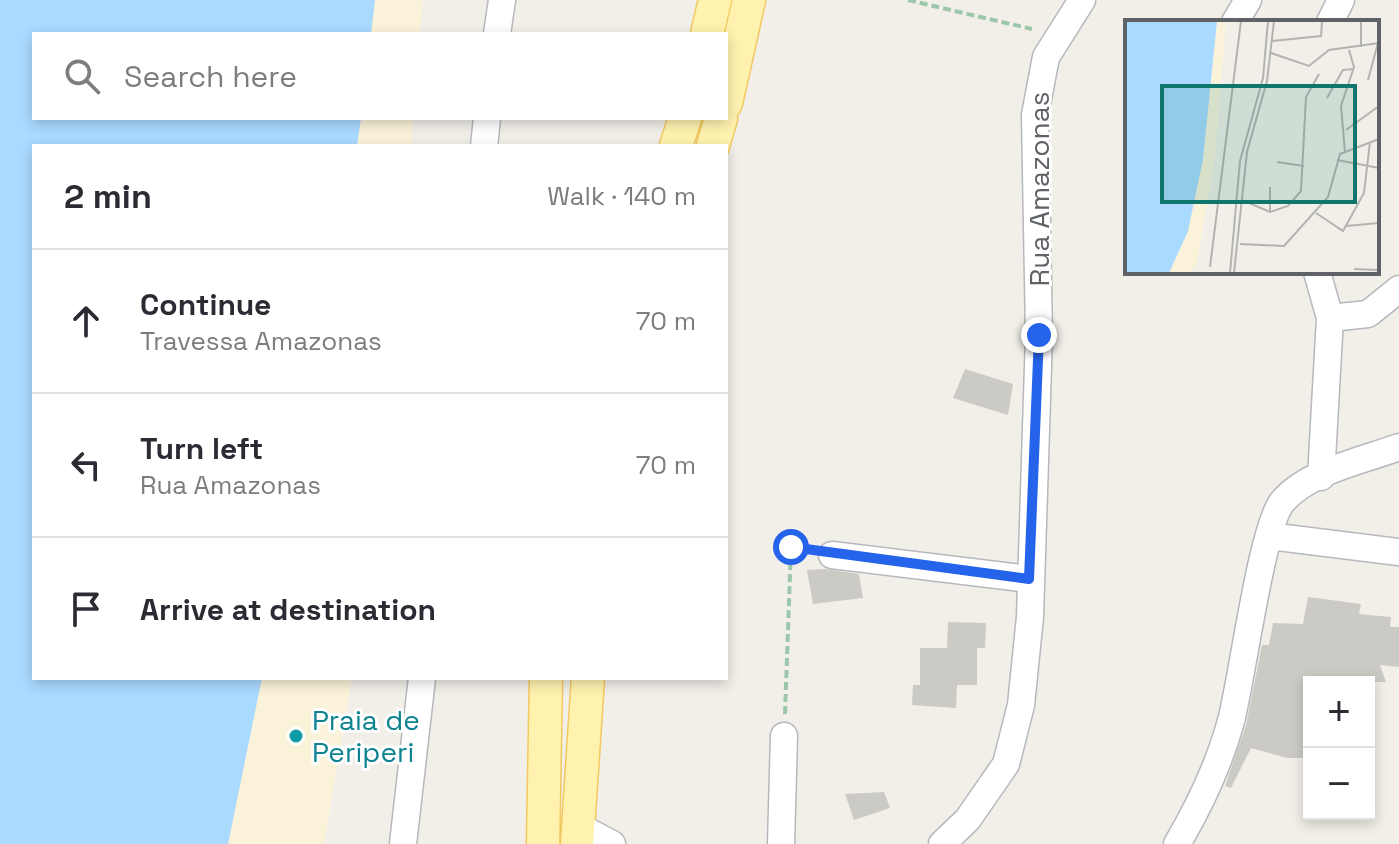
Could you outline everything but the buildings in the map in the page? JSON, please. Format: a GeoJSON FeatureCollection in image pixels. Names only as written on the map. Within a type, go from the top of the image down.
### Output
{"type":"FeatureCollection","features":[{"type":"Feature","properties":{"kind":"main road"},"geometry":{"type":"LineString","coordinates":[[707,32],[715,0]]}},
{"type":"Feature","properties":{"kind":"main road"},"geometry":{"type":"LineString","coordinates":[[728,94],[749,0]]}},
{"type":"Feature","properties":{"kind":"main road"},"geometry":{"type":"LineString","coordinates":[[677,144],[684,120]]}},
{"type":"Feature","properties":{"kind":"main road"},"geometry":{"type":"LineString","coordinates":[[714,144],[720,120]]}},
{"type":"Feature","properties":{"kind":"main road"},"geometry":{"type":"LineString","coordinates":[[543,844],[546,680]]}},
{"type":"Feature","properties":{"kind":"main road"},"geometry":{"type":"LineString","coordinates":[[578,835],[588,680]]}},
{"type":"Feature","properties":{"kind":"street"},"geometry":{"type":"LineString","coordinates":[[497,32],[502,0]]}},
{"type":"Feature","properties":{"kind":"street","name":"Rua Amazonas"},"geometry":{"type":"LineString","coordinates":[[942,844],[968,819],[990,790],[1006,764],[1014,742],[1030,617],[1039,335],[1035,115],[1046,57],[1082,0]]}},
{"type":"Feature","properties":{"kind":"street"},"geometry":{"type":"LineString","coordinates":[[1236,20],[1248,0]]}},
{"type":"Feature","properties":{"kind":"street"},"geometry":{"type":"LineString","coordinates":[[1331,20],[1341,0]]}},
{"type":"Feature","properties":{"kind":"street"},"geometry":{"type":"LineString","coordinates":[[484,144],[487,120]]}},
{"type":"Feature","properties":{"kind":"street"},"geometry":{"type":"LineString","coordinates":[[1318,274],[1330,318],[1321,477]]}},
{"type":"Feature","properties":{"kind":"street"},"geometry":{"type":"LineString","coordinates":[[1330,318],[1368,314],[1399,289]]}},
{"type":"Feature","properties":{"kind":"street"},"geometry":{"type":"LineString","coordinates":[[1177,844],[1200,806],[1231,721],[1269,536],[1280,504],[1297,489],[1321,477],[1399,447]]}},
{"type":"Feature","properties":{"kind":"street"},"geometry":{"type":"LineString","coordinates":[[1269,536],[1399,552]]}},
{"type":"Feature","properties":{"kind":"street"},"geometry":{"type":"LineString","coordinates":[[832,555],[1029,579]]}},
{"type":"Feature","properties":{"kind":"street"},"geometry":{"type":"LineString","coordinates":[[403,844],[422,680]]}},
{"type":"Feature","properties":{"kind":"street"},"geometry":{"type":"LineString","coordinates":[[781,844],[784,736]]}},
{"type":"Feature","properties":{"kind":"street"},"geometry":{"type":"LineString","coordinates":[[578,835],[612,844]]}},
{"type":"Feature","properties":{"kind":"path"},"geometry":{"type":"LineString","coordinates":[[908,0],[1058,35]]}},
{"type":"Feature","properties":{"kind":"path"},"geometry":{"type":"LineString","coordinates":[[784,736],[791,547],[832,555]]}},
{"type":"Feature","properties":{"kind":"sand"},"geometry":{"type":"Polygon","coordinates":[[[375,0],[423,0],[420,32],[371,32],[375,0]]]}},
{"type":"Feature","properties":{"kind":"sand"},"geometry":{"type":"Polygon","coordinates":[[[361,120],[413,120],[411,144],[357,144],[361,120]]]}},
{"type":"Feature","properties":{"kind":"sand","name":"Praia de Periperi"},"geometry":{"type":"Polygon","coordinates":[[[262,680],[352,680],[324,844],[228,844],[262,680]]]}},
{"type":"Feature","properties":{"kind":"water"},"geometry":{"type":"Polygon","coordinates":[[[0,0],[375,0],[371,32],[32,32],[32,120],[361,120],[357,144],[32,144],[32,680],[262,680],[228,844],[0,844],[0,0]]]}},
{"type":"Feature","properties":{"kind":"place","name":"Praia de Periperi"},"geometry":{"type":"Point","coordinates":[296,736]}},
{"type":"Feature","properties":{"kind":"route"},"geometry":{"type":"LineString","coordinates":[[791,547],[832,555],[1029,579],[1039,335]]}}]}
